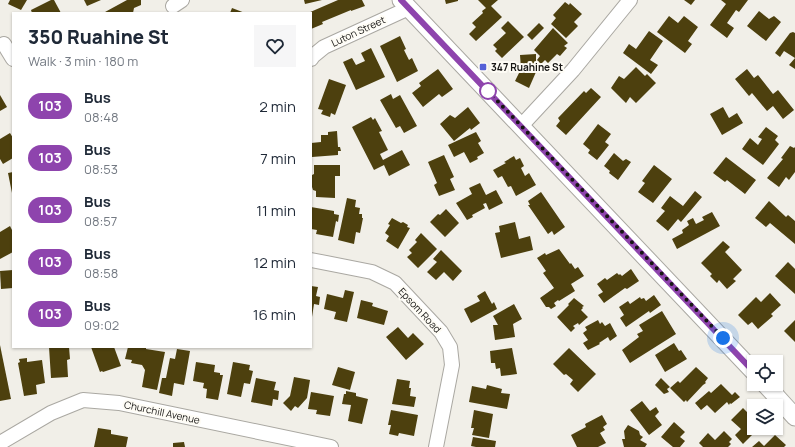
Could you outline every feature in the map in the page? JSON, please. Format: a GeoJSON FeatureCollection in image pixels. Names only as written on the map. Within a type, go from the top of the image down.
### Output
{"type":"FeatureCollection","features":[{"type":"Feature","properties":{"kind":"street"},"geometry":{"type":"LineString","coordinates":[[521,126],[573,70],[630,0]]}},
{"type":"Feature","properties":{"kind":"street"},"geometry":{"type":"LineString","coordinates":[[405,4],[747,365]]}},
{"type":"Feature","properties":{"kind":"street","name":"Luton Street"},"geometry":{"type":"LineString","coordinates":[[312,58],[324,47],[405,4]]}},
{"type":"Feature","properties":{"kind":"street"},"geometry":{"type":"LineString","coordinates":[[4,44],[12,57]]}},
{"type":"Feature","properties":{"kind":"street","name":"Epsom Road"},"geometry":{"type":"LineString","coordinates":[[312,260],[372,272],[395,283],[441,332],[450,346],[452,365],[436,447]]}},
{"type":"Feature","properties":{"kind":"street"},"geometry":{"type":"LineString","coordinates":[[771,391],[795,417]]}},
{"type":"Feature","properties":{"kind":"street","name":"Churchill Avenue"},"geometry":{"type":"LineString","coordinates":[[0,443],[51,413],[83,400],[119,402],[331,447]]}},
{"type":"Feature","properties":{"kind":"building"},"geometry":{"type":"Polygon","coordinates":[[[10,0],[27,0],[21,10],[8,4],[10,0]]]}},
{"type":"Feature","properties":{"kind":"building"},"geometry":{"type":"Polygon","coordinates":[[[54,0],[60,12],[32,12],[31,10],[54,0]]]}},
{"type":"Feature","properties":{"kind":"building"},"geometry":{"type":"Polygon","coordinates":[[[84,0],[101,0],[87,6],[84,0]]]}},
{"type":"Feature","properties":{"kind":"building"},"geometry":{"type":"Polygon","coordinates":[[[127,0],[141,0],[141,5],[134,8],[133,12],[105,12],[127,0]]]}},
{"type":"Feature","properties":{"kind":"building"},"geometry":{"type":"Polygon","coordinates":[[[304,0],[322,0],[305,4],[304,0]]]}},
{"type":"Feature","properties":{"kind":"building"},"geometry":{"type":"Polygon","coordinates":[[[338,0],[362,0],[365,6],[322,22],[323,24],[312,29],[312,12],[310,12],[338,0]]]}},
{"type":"Feature","properties":{"kind":"building"},"geometry":{"type":"Polygon","coordinates":[[[445,0],[458,0],[458,1],[446,4],[445,0]]]}},
{"type":"Feature","properties":{"kind":"building"},"geometry":{"type":"Polygon","coordinates":[[[478,0],[498,0],[491,6],[502,17],[476,41],[469,34],[476,27],[472,23],[483,13],[482,11],[486,8],[478,0]]]}},
{"type":"Feature","properties":{"kind":"building"},"geometry":{"type":"Polygon","coordinates":[[[684,0],[695,0],[691,5],[684,0]]]}},
{"type":"Feature","properties":{"kind":"building"},"geometry":{"type":"Polygon","coordinates":[[[721,0],[748,0],[739,12],[736,10],[727,23],[734,28],[727,38],[710,25],[726,4],[721,0]]]}},
{"type":"Feature","properties":{"kind":"building"},"geometry":{"type":"Polygon","coordinates":[[[565,2],[569,5],[570,3],[582,14],[574,22],[578,26],[566,38],[551,24],[556,18],[553,15],[565,2]]]}},
{"type":"Feature","properties":{"kind":"building"},"geometry":{"type":"Polygon","coordinates":[[[232,8],[242,12],[230,12],[232,8]]]}},
{"type":"Feature","properties":{"kind":"building"},"geometry":{"type":"Polygon","coordinates":[[[759,11],[769,19],[774,16],[781,22],[766,41],[747,26],[759,11]]]}},
{"type":"Feature","properties":{"kind":"building"},"geometry":{"type":"Polygon","coordinates":[[[669,16],[678,23],[684,16],[698,27],[688,41],[692,44],[685,53],[657,32],[669,16]]]}},
{"type":"Feature","properties":{"kind":"building"},"geometry":{"type":"Polygon","coordinates":[[[508,21],[524,37],[502,58],[495,51],[497,49],[493,45],[506,33],[501,28],[508,21]]]}},
{"type":"Feature","properties":{"kind":"building"},"geometry":{"type":"Polygon","coordinates":[[[539,23],[544,28],[532,40],[527,35],[539,23]]]}},
{"type":"Feature","properties":{"kind":"building"},"geometry":{"type":"Polygon","coordinates":[[[553,28],[568,43],[564,46],[567,48],[560,56],[557,54],[548,63],[545,60],[541,64],[537,60],[540,56],[534,50],[553,28]]]}},
{"type":"Feature","properties":{"kind":"building"},"geometry":{"type":"Polygon","coordinates":[[[649,31],[663,41],[650,60],[658,65],[651,74],[623,53],[629,44],[636,49],[649,31]]]}},
{"type":"Feature","properties":{"kind":"building"},"geometry":{"type":"Polygon","coordinates":[[[790,33],[795,33],[795,58],[784,51],[780,57],[775,53],[790,33]]]}},
{"type":"Feature","properties":{"kind":"building"},"geometry":{"type":"Polygon","coordinates":[[[400,36],[409,60],[412,58],[418,71],[397,82],[380,46],[400,36]]]}},
{"type":"Feature","properties":{"kind":"building"},"geometry":{"type":"Polygon","coordinates":[[[371,48],[385,77],[356,90],[343,62],[352,58],[356,65],[365,61],[361,53],[371,48]]]}},
{"type":"Feature","properties":{"kind":"building"},"geometry":{"type":"Polygon","coordinates":[[[536,54],[536,72],[529,88],[515,81],[521,69],[520,55],[536,54]]]}},
{"type":"Feature","properties":{"kind":"building"},"geometry":{"type":"Polygon","coordinates":[[[795,58],[795,69],[789,65],[795,58]]]}},
{"type":"Feature","properties":{"kind":"building"},"geometry":{"type":"Polygon","coordinates":[[[636,67],[645,76],[647,74],[656,83],[636,103],[630,97],[626,103],[611,88],[619,76],[624,79],[636,67]]]}},
{"type":"Feature","properties":{"kind":"building"},"geometry":{"type":"Polygon","coordinates":[[[438,69],[453,89],[442,97],[439,94],[423,107],[412,93],[421,86],[419,83],[438,69]]]}},
{"type":"Feature","properties":{"kind":"building"},"geometry":{"type":"Polygon","coordinates":[[[747,69],[754,78],[758,75],[773,94],[778,90],[794,110],[783,119],[773,106],[767,111],[752,93],[749,96],[735,79],[747,69]]]}},
{"type":"Feature","properties":{"kind":"building"},"geometry":{"type":"Polygon","coordinates":[[[329,79],[346,85],[335,115],[331,113],[330,117],[321,114],[323,110],[318,109],[329,79]]]}},
{"type":"Feature","properties":{"kind":"building"},"geometry":{"type":"Polygon","coordinates":[[[591,88],[601,97],[566,135],[556,126],[560,121],[558,118],[584,91],[586,93],[591,88]]]}},
{"type":"Feature","properties":{"kind":"building"},"geometry":{"type":"Polygon","coordinates":[[[391,94],[393,99],[400,95],[417,126],[404,133],[400,126],[396,128],[380,100],[391,94]]]}},
{"type":"Feature","properties":{"kind":"building"},"geometry":{"type":"Polygon","coordinates":[[[0,95],[7,107],[0,111],[0,95]]]}},
{"type":"Feature","properties":{"kind":"building"},"geometry":{"type":"Polygon","coordinates":[[[468,107],[480,123],[471,130],[470,128],[454,141],[440,124],[450,115],[455,118],[468,107]]]}},
{"type":"Feature","properties":{"kind":"building"},"geometry":{"type":"Polygon","coordinates":[[[723,107],[729,118],[737,113],[743,123],[722,135],[710,114],[723,107]]]}},
{"type":"Feature","properties":{"kind":"building"},"geometry":{"type":"Polygon","coordinates":[[[371,117],[373,120],[375,118],[382,131],[379,132],[388,150],[380,154],[383,160],[402,150],[410,165],[389,176],[384,165],[374,170],[352,127],[371,117]]]}},
{"type":"Feature","properties":{"kind":"building"},"geometry":{"type":"Polygon","coordinates":[[[598,124],[611,134],[605,142],[609,145],[597,160],[588,153],[590,150],[583,144],[598,124]]]}},
{"type":"Feature","properties":{"kind":"building"},"geometry":{"type":"Polygon","coordinates":[[[766,127],[778,136],[775,140],[779,144],[763,165],[742,149],[750,138],[758,145],[762,139],[758,137],[766,127]]]}},
{"type":"Feature","properties":{"kind":"building"},"geometry":{"type":"Polygon","coordinates":[[[337,131],[338,147],[340,147],[341,151],[338,151],[338,155],[312,157],[312,143],[321,142],[321,135],[328,135],[328,132],[337,131]]]}},
{"type":"Feature","properties":{"kind":"building"},"geometry":{"type":"Polygon","coordinates":[[[476,132],[481,141],[478,143],[484,153],[477,157],[478,159],[470,163],[464,152],[454,157],[448,145],[476,132]]]}},
{"type":"Feature","properties":{"kind":"building"},"geometry":{"type":"Polygon","coordinates":[[[10,133],[12,136],[12,159],[3,164],[0,159],[0,139],[10,133]]]}},
{"type":"Feature","properties":{"kind":"building"},"geometry":{"type":"Polygon","coordinates":[[[790,146],[795,147],[795,172],[789,180],[786,177],[779,187],[767,178],[783,159],[781,158],[790,146]]]}},
{"type":"Feature","properties":{"kind":"building"},"geometry":{"type":"Polygon","coordinates":[[[614,153],[623,161],[626,159],[631,162],[618,180],[609,173],[610,171],[604,166],[614,153]]]}},
{"type":"Feature","properties":{"kind":"building"},"geometry":{"type":"Polygon","coordinates":[[[444,155],[454,177],[450,179],[455,190],[439,196],[434,185],[437,183],[428,162],[444,155]]]}},
{"type":"Feature","properties":{"kind":"building"},"geometry":{"type":"Polygon","coordinates":[[[514,156],[516,160],[520,158],[524,166],[521,168],[525,176],[529,173],[536,185],[516,196],[511,186],[508,187],[502,176],[498,178],[493,170],[506,163],[504,162],[514,156]]]}},
{"type":"Feature","properties":{"kind":"building"},"geometry":{"type":"Polygon","coordinates":[[[726,157],[756,180],[745,194],[727,180],[725,182],[713,173],[726,157]]]}},
{"type":"Feature","properties":{"kind":"building"},"geometry":{"type":"Polygon","coordinates":[[[314,165],[340,165],[340,176],[335,176],[335,198],[316,197],[316,191],[313,190],[312,187],[314,165]]]}},
{"type":"Feature","properties":{"kind":"building"},"geometry":{"type":"Polygon","coordinates":[[[654,165],[672,179],[653,203],[638,192],[645,183],[642,181],[654,165]]]}},
{"type":"Feature","properties":{"kind":"building"},"geometry":{"type":"Polygon","coordinates":[[[12,172],[12,193],[8,173],[12,172]]]}},
{"type":"Feature","properties":{"kind":"building"},"geometry":{"type":"Polygon","coordinates":[[[480,183],[486,195],[496,190],[503,203],[489,210],[486,203],[483,204],[485,208],[472,215],[473,217],[467,220],[456,203],[472,194],[469,188],[480,183]]]}},
{"type":"Feature","properties":{"kind":"building"},"geometry":{"type":"Polygon","coordinates":[[[695,191],[702,197],[681,222],[678,219],[668,231],[656,221],[665,211],[661,208],[670,196],[683,206],[695,191]]]}},
{"type":"Feature","properties":{"kind":"building"},"geometry":{"type":"Polygon","coordinates":[[[541,192],[565,227],[554,235],[552,231],[548,234],[528,205],[530,205],[528,201],[541,192]]]}},
{"type":"Feature","properties":{"kind":"building"},"geometry":{"type":"Polygon","coordinates":[[[347,198],[356,200],[355,207],[360,208],[359,214],[362,214],[363,218],[360,233],[356,232],[354,244],[338,240],[347,198]]]}},
{"type":"Feature","properties":{"kind":"building"},"geometry":{"type":"Polygon","coordinates":[[[769,201],[786,217],[788,215],[795,221],[795,244],[770,223],[766,227],[755,218],[769,201]]]}},
{"type":"Feature","properties":{"kind":"building"},"geometry":{"type":"Polygon","coordinates":[[[312,207],[334,211],[334,214],[339,215],[338,222],[336,221],[333,237],[316,234],[317,230],[312,229],[312,207]]]}},
{"type":"Feature","properties":{"kind":"building"},"geometry":{"type":"Polygon","coordinates":[[[446,209],[459,223],[445,237],[430,222],[446,209]]]}},
{"type":"Feature","properties":{"kind":"building"},"geometry":{"type":"Polygon","coordinates":[[[712,212],[720,226],[677,249],[672,239],[683,233],[682,230],[689,225],[687,221],[693,218],[696,224],[704,220],[702,217],[712,212]]]}},
{"type":"Feature","properties":{"kind":"building"},"geometry":{"type":"Polygon","coordinates":[[[392,218],[401,223],[403,222],[410,228],[398,249],[386,241],[389,236],[385,233],[392,218]]]}},
{"type":"Feature","properties":{"kind":"building"},"geometry":{"type":"Polygon","coordinates":[[[515,222],[519,239],[530,236],[533,250],[501,258],[495,233],[500,232],[499,226],[515,222]]]}},
{"type":"Feature","properties":{"kind":"building"},"geometry":{"type":"Polygon","coordinates":[[[10,226],[12,230],[12,253],[0,259],[0,232],[10,226]]]}},
{"type":"Feature","properties":{"kind":"building"},"geometry":{"type":"Polygon","coordinates":[[[421,233],[437,249],[418,268],[407,257],[412,253],[409,250],[417,242],[415,240],[421,233]]]}},
{"type":"Feature","properties":{"kind":"building"},"geometry":{"type":"Polygon","coordinates":[[[723,241],[730,247],[725,252],[742,270],[733,279],[736,281],[727,289],[719,280],[717,283],[710,276],[712,274],[701,263],[723,241]]]}},
{"type":"Feature","properties":{"kind":"building"},"geometry":{"type":"Polygon","coordinates":[[[559,249],[570,264],[571,263],[575,269],[578,267],[584,276],[571,284],[575,291],[554,303],[556,306],[551,309],[546,307],[540,298],[554,288],[543,273],[546,271],[537,258],[545,253],[546,255],[559,249]]]}},
{"type":"Feature","properties":{"kind":"building"},"geometry":{"type":"Polygon","coordinates":[[[441,250],[462,271],[453,281],[444,272],[436,280],[427,272],[437,262],[433,259],[441,250]]]}},
{"type":"Feature","properties":{"kind":"building"},"geometry":{"type":"Polygon","coordinates":[[[788,262],[795,269],[795,294],[775,276],[788,262]]]}},
{"type":"Feature","properties":{"kind":"building"},"geometry":{"type":"Polygon","coordinates":[[[631,269],[639,281],[627,289],[625,288],[604,303],[598,295],[603,292],[597,284],[605,278],[607,280],[617,273],[622,276],[631,269]]]}},
{"type":"Feature","properties":{"kind":"building"},"geometry":{"type":"Polygon","coordinates":[[[12,270],[12,288],[1,289],[0,271],[12,270]]]}},
{"type":"Feature","properties":{"kind":"building"},"geometry":{"type":"Polygon","coordinates":[[[312,286],[318,287],[316,296],[320,297],[319,305],[314,304],[312,317],[312,286]]]}},
{"type":"Feature","properties":{"kind":"building"},"geometry":{"type":"Polygon","coordinates":[[[345,290],[354,292],[347,322],[334,319],[336,312],[324,309],[327,294],[343,298],[345,290]]]}},
{"type":"Feature","properties":{"kind":"building"},"geometry":{"type":"Polygon","coordinates":[[[485,291],[492,304],[494,302],[497,309],[471,323],[464,309],[480,301],[477,296],[485,291]]]}},
{"type":"Feature","properties":{"kind":"building"},"geometry":{"type":"Polygon","coordinates":[[[770,293],[781,305],[771,314],[773,316],[758,329],[752,322],[748,325],[738,315],[756,297],[761,302],[770,293]]]}},
{"type":"Feature","properties":{"kind":"building"},"geometry":{"type":"Polygon","coordinates":[[[654,295],[661,305],[650,313],[649,311],[626,327],[620,318],[624,315],[619,307],[628,301],[630,304],[640,297],[641,299],[644,298],[646,301],[654,295]]]}},
{"type":"Feature","properties":{"kind":"building"},"geometry":{"type":"Polygon","coordinates":[[[574,298],[584,306],[581,310],[588,317],[579,325],[578,323],[573,326],[575,328],[571,332],[557,317],[574,298]]]}},
{"type":"Feature","properties":{"kind":"building"},"geometry":{"type":"Polygon","coordinates":[[[361,300],[373,303],[372,306],[388,311],[384,325],[357,318],[361,300]]]}},
{"type":"Feature","properties":{"kind":"building"},"geometry":{"type":"Polygon","coordinates":[[[514,304],[522,319],[513,324],[515,337],[495,340],[493,325],[498,325],[493,316],[514,304]]]}},
{"type":"Feature","properties":{"kind":"building"},"geometry":{"type":"Polygon","coordinates":[[[662,311],[676,334],[630,363],[622,350],[639,337],[637,334],[643,331],[639,325],[662,311]]]}},
{"type":"Feature","properties":{"kind":"building"},"geometry":{"type":"Polygon","coordinates":[[[598,320],[600,324],[602,322],[605,326],[610,323],[617,336],[610,341],[608,337],[599,343],[600,344],[588,350],[583,343],[588,340],[583,333],[587,330],[585,327],[598,320]]]}},
{"type":"Feature","properties":{"kind":"building"},"geometry":{"type":"Polygon","coordinates":[[[795,320],[795,342],[784,331],[795,320]]]}},
{"type":"Feature","properties":{"kind":"building"},"geometry":{"type":"Polygon","coordinates":[[[398,327],[408,338],[413,333],[424,344],[406,360],[386,337],[398,327]]]}},
{"type":"Feature","properties":{"kind":"building"},"geometry":{"type":"Polygon","coordinates":[[[674,343],[687,359],[665,372],[655,355],[674,343]]]}},
{"type":"Feature","properties":{"kind":"building"},"geometry":{"type":"Polygon","coordinates":[[[0,345],[11,399],[0,401],[0,345]]]}},
{"type":"Feature","properties":{"kind":"building"},"geometry":{"type":"Polygon","coordinates":[[[49,348],[69,348],[70,359],[67,360],[68,377],[51,378],[49,348]]]}},
{"type":"Feature","properties":{"kind":"building"},"geometry":{"type":"Polygon","coordinates":[[[91,348],[114,348],[121,366],[100,372],[91,348]]]}},
{"type":"Feature","properties":{"kind":"building"},"geometry":{"type":"Polygon","coordinates":[[[128,348],[146,348],[165,352],[157,390],[142,387],[145,370],[142,365],[131,363],[132,360],[125,359],[128,348]]]}},
{"type":"Feature","properties":{"kind":"building"},"geometry":{"type":"Polygon","coordinates":[[[512,348],[517,374],[501,376],[500,368],[496,369],[495,363],[491,363],[490,351],[512,348]]]}},
{"type":"Feature","properties":{"kind":"building"},"geometry":{"type":"Polygon","coordinates":[[[569,348],[596,374],[578,392],[570,384],[573,380],[566,374],[564,375],[553,364],[569,348]]]}},
{"type":"Feature","properties":{"kind":"building"},"geometry":{"type":"Polygon","coordinates":[[[177,349],[190,351],[184,385],[174,383],[172,396],[159,393],[162,378],[166,378],[170,358],[175,359],[177,349]]]}},
{"type":"Feature","properties":{"kind":"building"},"geometry":{"type":"Polygon","coordinates":[[[27,358],[27,362],[42,360],[45,383],[36,385],[37,394],[24,396],[18,363],[20,362],[19,359],[27,358]]]}},
{"type":"Feature","properties":{"kind":"building"},"geometry":{"type":"Polygon","coordinates":[[[196,362],[215,365],[214,372],[223,375],[218,400],[206,398],[207,389],[203,388],[204,383],[193,381],[196,362]]]}},
{"type":"Feature","properties":{"kind":"building"},"geometry":{"type":"Polygon","coordinates":[[[233,362],[250,365],[249,370],[253,371],[250,384],[244,383],[241,397],[227,394],[233,362]]]}},
{"type":"Feature","properties":{"kind":"building"},"geometry":{"type":"Polygon","coordinates":[[[338,367],[355,372],[350,390],[332,385],[338,367]]]}},
{"type":"Feature","properties":{"kind":"building"},"geometry":{"type":"Polygon","coordinates":[[[696,367],[708,378],[705,382],[706,383],[687,402],[686,400],[684,402],[670,388],[678,381],[680,383],[696,367]]]}},
{"type":"Feature","properties":{"kind":"building"},"geometry":{"type":"Polygon","coordinates":[[[294,377],[310,380],[307,398],[298,408],[295,406],[291,411],[283,403],[290,396],[294,377]]]}},
{"type":"Feature","properties":{"kind":"building"},"geometry":{"type":"Polygon","coordinates":[[[256,378],[276,382],[274,390],[279,391],[278,400],[273,399],[272,406],[251,402],[256,378]]]}},
{"type":"Feature","properties":{"kind":"building"},"geometry":{"type":"Polygon","coordinates":[[[661,378],[670,387],[667,389],[669,392],[664,394],[655,385],[661,378]]]}},
{"type":"Feature","properties":{"kind":"building"},"geometry":{"type":"Polygon","coordinates":[[[397,379],[410,381],[410,396],[416,397],[414,407],[392,404],[397,379]]]}},
{"type":"Feature","properties":{"kind":"building"},"geometry":{"type":"Polygon","coordinates":[[[721,384],[732,395],[735,392],[740,397],[729,405],[727,402],[715,413],[707,405],[701,410],[695,403],[709,391],[711,393],[721,384]]]}},
{"type":"Feature","properties":{"kind":"building"},"geometry":{"type":"Polygon","coordinates":[[[487,385],[502,389],[501,393],[510,394],[507,409],[469,402],[472,386],[486,389],[487,385]]]}},
{"type":"Feature","properties":{"kind":"building"},"geometry":{"type":"Polygon","coordinates":[[[346,391],[356,393],[356,396],[368,399],[362,424],[348,421],[351,405],[342,404],[346,391]]]}},
{"type":"Feature","properties":{"kind":"building"},"geometry":{"type":"Polygon","coordinates":[[[311,392],[334,396],[330,416],[316,414],[317,410],[308,409],[311,392]]]}},
{"type":"Feature","properties":{"kind":"building"},"geometry":{"type":"Polygon","coordinates":[[[642,401],[650,411],[656,407],[659,412],[655,416],[662,425],[649,435],[630,410],[642,401]]]}},
{"type":"Feature","properties":{"kind":"building"},"geometry":{"type":"Polygon","coordinates":[[[743,408],[747,412],[747,435],[752,435],[743,444],[735,435],[741,429],[731,420],[743,408]]]}},
{"type":"Feature","properties":{"kind":"building"},"geometry":{"type":"Polygon","coordinates":[[[391,410],[418,415],[414,436],[399,433],[398,436],[389,434],[391,425],[388,425],[391,410]]]}},
{"type":"Feature","properties":{"kind":"building"},"geometry":{"type":"Polygon","coordinates":[[[474,410],[493,414],[489,438],[472,435],[474,428],[471,428],[474,410]]]}},
{"type":"Feature","properties":{"kind":"building"},"geometry":{"type":"Polygon","coordinates":[[[602,415],[607,424],[603,427],[605,430],[600,433],[606,443],[598,447],[577,447],[571,435],[586,427],[585,424],[602,415]]]}},
{"type":"Feature","properties":{"kind":"building"},"geometry":{"type":"Polygon","coordinates":[[[674,422],[685,432],[680,437],[685,441],[680,447],[673,447],[661,437],[674,422]]]}},
{"type":"Feature","properties":{"kind":"building"},"geometry":{"type":"Polygon","coordinates":[[[628,425],[639,431],[640,435],[643,437],[640,440],[647,444],[645,447],[624,447],[622,439],[625,439],[624,431],[628,425]]]}},
{"type":"Feature","properties":{"kind":"building"},"geometry":{"type":"Polygon","coordinates":[[[98,428],[111,430],[111,434],[128,437],[126,447],[94,447],[98,428]]]}},
{"type":"Feature","properties":{"kind":"building"},"geometry":{"type":"Polygon","coordinates":[[[724,431],[732,439],[729,442],[731,444],[728,447],[703,447],[699,443],[708,433],[715,440],[724,431]]]}},
{"type":"Feature","properties":{"kind":"building"},"geometry":{"type":"Polygon","coordinates":[[[775,435],[786,445],[784,447],[752,447],[759,441],[764,446],[775,435]]]}},
{"type":"Feature","properties":{"kind":"building"},"geometry":{"type":"Polygon","coordinates":[[[473,437],[496,441],[495,447],[471,446],[473,437]]]}},
{"type":"Feature","properties":{"kind":"building"},"geometry":{"type":"Polygon","coordinates":[[[184,442],[185,447],[173,447],[173,443],[184,442]]]}},
{"type":"Feature","properties":{"kind":"bus line","name":"103"},"geometry":{"type":"LineString","coordinates":[[401,0],[747,364]]}},
{"type":"Feature","properties":{"kind":"place","name":"347 Ruahine St"},"geometry":{"type":"Point","coordinates":[483,67]}},
{"type":"Feature","properties":{"kind":"route"},"geometry":{"type":"LineString","coordinates":[[488,91],[723,338]]}}]}
